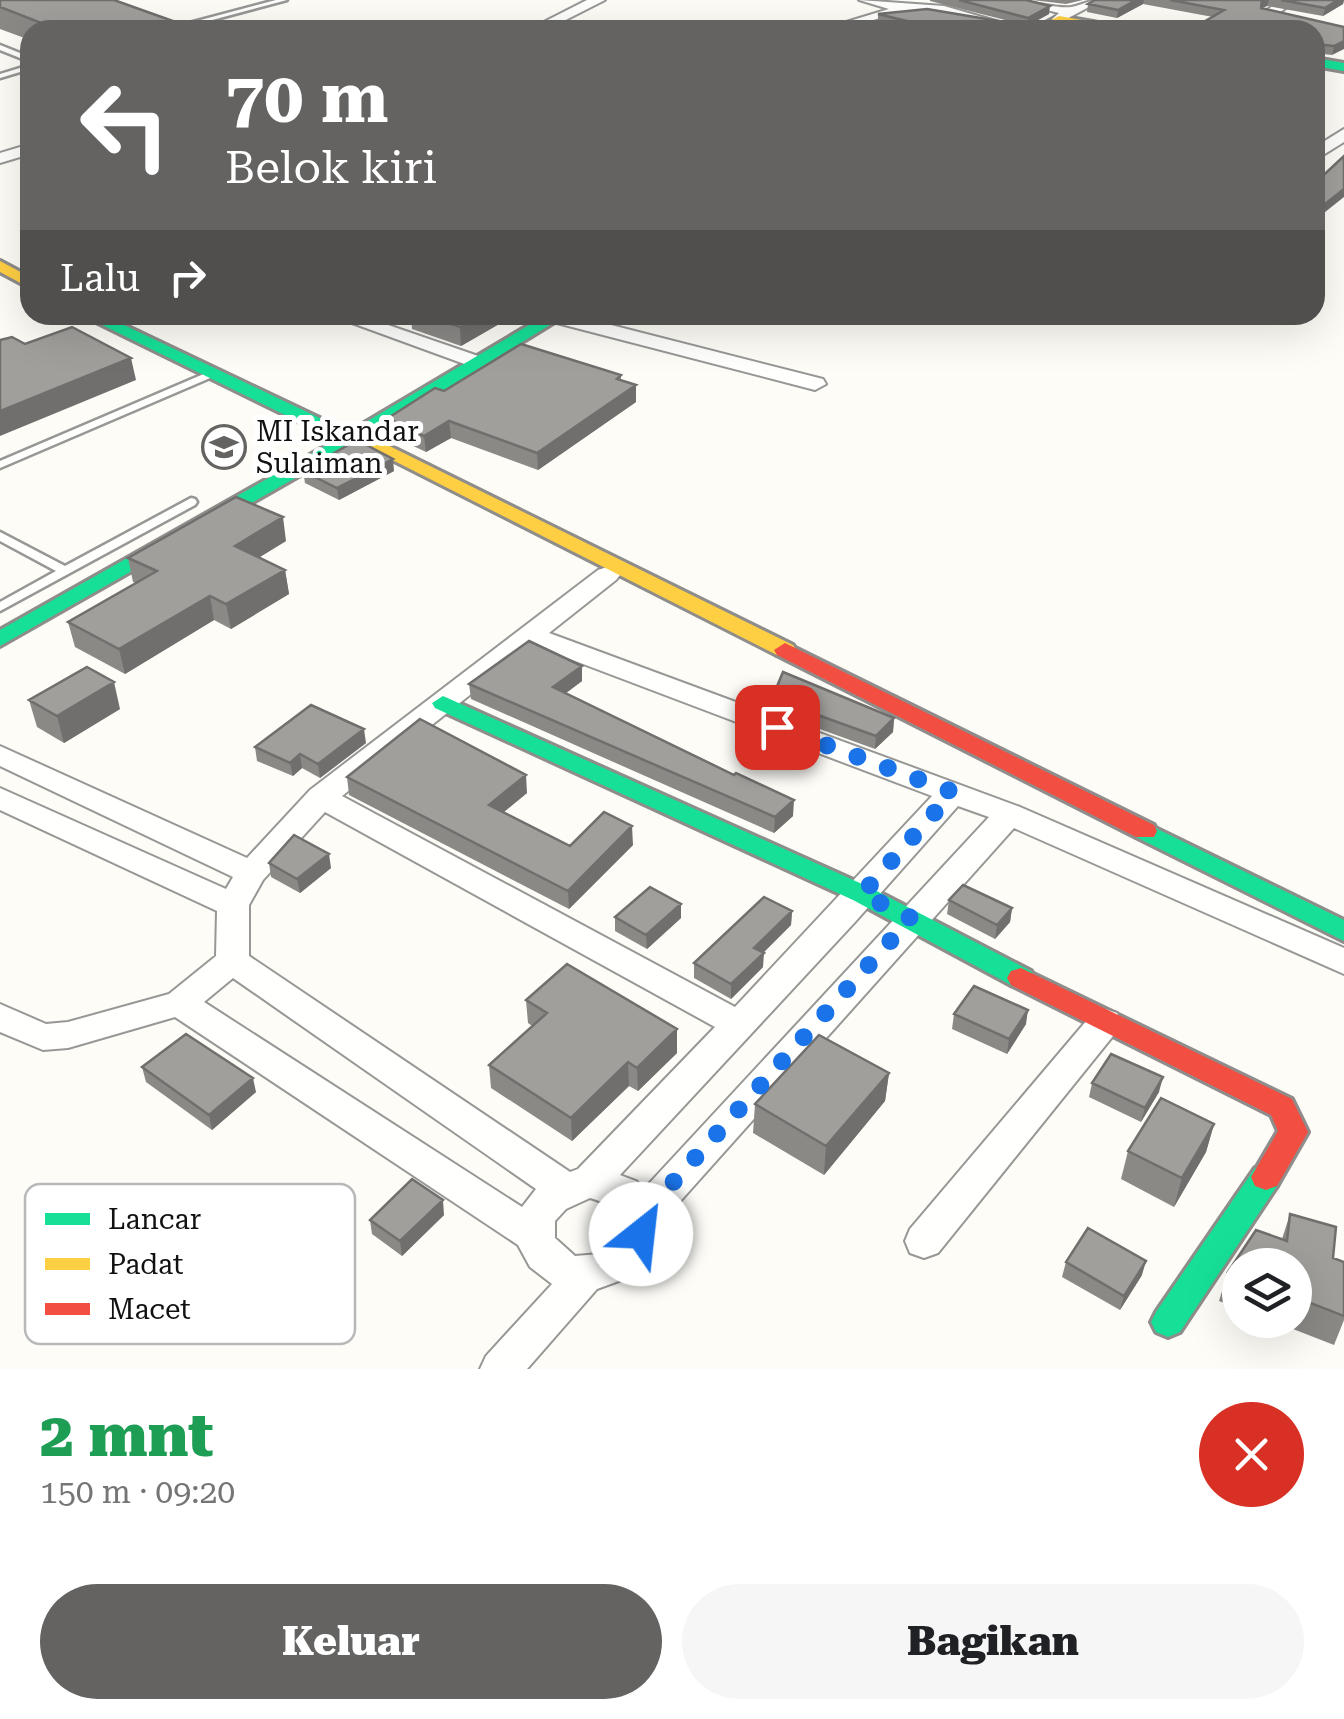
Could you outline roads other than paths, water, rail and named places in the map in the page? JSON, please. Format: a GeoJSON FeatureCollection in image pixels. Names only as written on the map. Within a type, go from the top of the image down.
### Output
{"type":"FeatureCollection","features":[{"type":"Feature","properties":{"kind":"street"},"geometry":{"type":"LineString","coordinates":[[556,20],[598,0]]}},
{"type":"Feature","properties":{"kind":"street"},"geometry":{"type":"LineString","coordinates":[[866,0],[905,9],[938,9],[981,20]]}},
{"type":"Feature","properties":{"kind":"street"},"geometry":{"type":"LineString","coordinates":[[1013,0],[1057,20],[1094,0]]}},
{"type":"Feature","properties":{"kind":"street"},"geometry":{"type":"LineString","coordinates":[[1260,20],[1290,0]]}},
{"type":"Feature","properties":{"kind":"street"},"geometry":{"type":"LineString","coordinates":[[864,20],[905,9]]}},
{"type":"Feature","properties":{"kind":"street"},"geometry":{"type":"LineString","coordinates":[[1268,14],[1287,18]]}},
{"type":"Feature","properties":{"kind":"street"},"geometry":{"type":"LineString","coordinates":[[105,325],[353,437],[1344,931]]}},
{"type":"Feature","properties":{"kind":"street"},"geometry":{"type":"LineString","coordinates":[[369,325],[477,362]]}},
{"type":"Feature","properties":{"kind":"street"},"geometry":{"type":"LineString","coordinates":[[0,639],[541,325]]}},
{"type":"Feature","properties":{"kind":"street"},"geometry":{"type":"LineString","coordinates":[[591,325],[815,384]]}},
{"type":"Feature","properties":{"kind":"street"},"geometry":{"type":"LineString","coordinates":[[0,1018],[43,1037],[68,1035],[180,1003],[232,960],[233,905],[251,873],[321,797],[607,575]]}},
{"type":"Feature","properties":{"kind":"street"},"geometry":{"type":"LineString","coordinates":[[530,635],[1010,814],[1344,962]]}},
{"type":"Feature","properties":{"kind":"street"},"geometry":{"type":"LineString","coordinates":[[443,703],[862,894],[1104,1022],[1282,1108],[1295,1131],[1168,1322]]}},
{"type":"Feature","properties":{"kind":"street"},"geometry":{"type":"LineString","coordinates":[[0,755],[251,873]]}},
{"type":"Feature","properties":{"kind":"street"},"geometry":{"type":"LineString","coordinates":[[534,1235],[542,1204],[577,1185],[740,1024],[953,792]]}},
{"type":"Feature","properties":{"kind":"street"},"geometry":{"type":"LineString","coordinates":[[321,797],[740,1024]]}},
{"type":"Feature","properties":{"kind":"street"},"geometry":{"type":"LineString","coordinates":[[0,798],[233,905]]}},
{"type":"Feature","properties":{"kind":"street"},"geometry":{"type":"LineString","coordinates":[[641,1218],[1010,814]]}},
{"type":"Feature","properties":{"kind":"street"},"geometry":{"type":"LineString","coordinates":[[168,876],[200,847]]}},
{"type":"Feature","properties":{"kind":"street"},"geometry":{"type":"LineString","coordinates":[[180,1003],[534,1235],[551,1262],[567,1271],[586,1274],[622,1262],[641,1234],[641,1218],[624,1192],[577,1185],[232,960]]}},
{"type":"Feature","properties":{"kind":"street"},"geometry":{"type":"LineString","coordinates":[[924,1241],[1104,1022]]}},
{"type":"Feature","properties":{"kind":"street"},"geometry":{"type":"LineString","coordinates":[[501,1369],[586,1274]]}},
{"type":"Feature","properties":{"kind":"lane"},"geometry":{"type":"LineString","coordinates":[[206,20],[284,0]]}},
{"type":"Feature","properties":{"kind":"lane"},"geometry":{"type":"LineString","coordinates":[[0,465],[213,373]]}},
{"type":"Feature","properties":{"kind":"lane"},"geometry":{"type":"LineString","coordinates":[[0,607],[191,502]]}},
{"type":"Feature","properties":{"kind":"lane"},"geometry":{"type":"LineString","coordinates":[[0,536],[66,571]]}},
{"type":"Feature","properties":{"kind":"place","name":"MI Iskandar Sulaiman"},"geometry":{"type":"Point","coordinates":[224,447]}}]}
